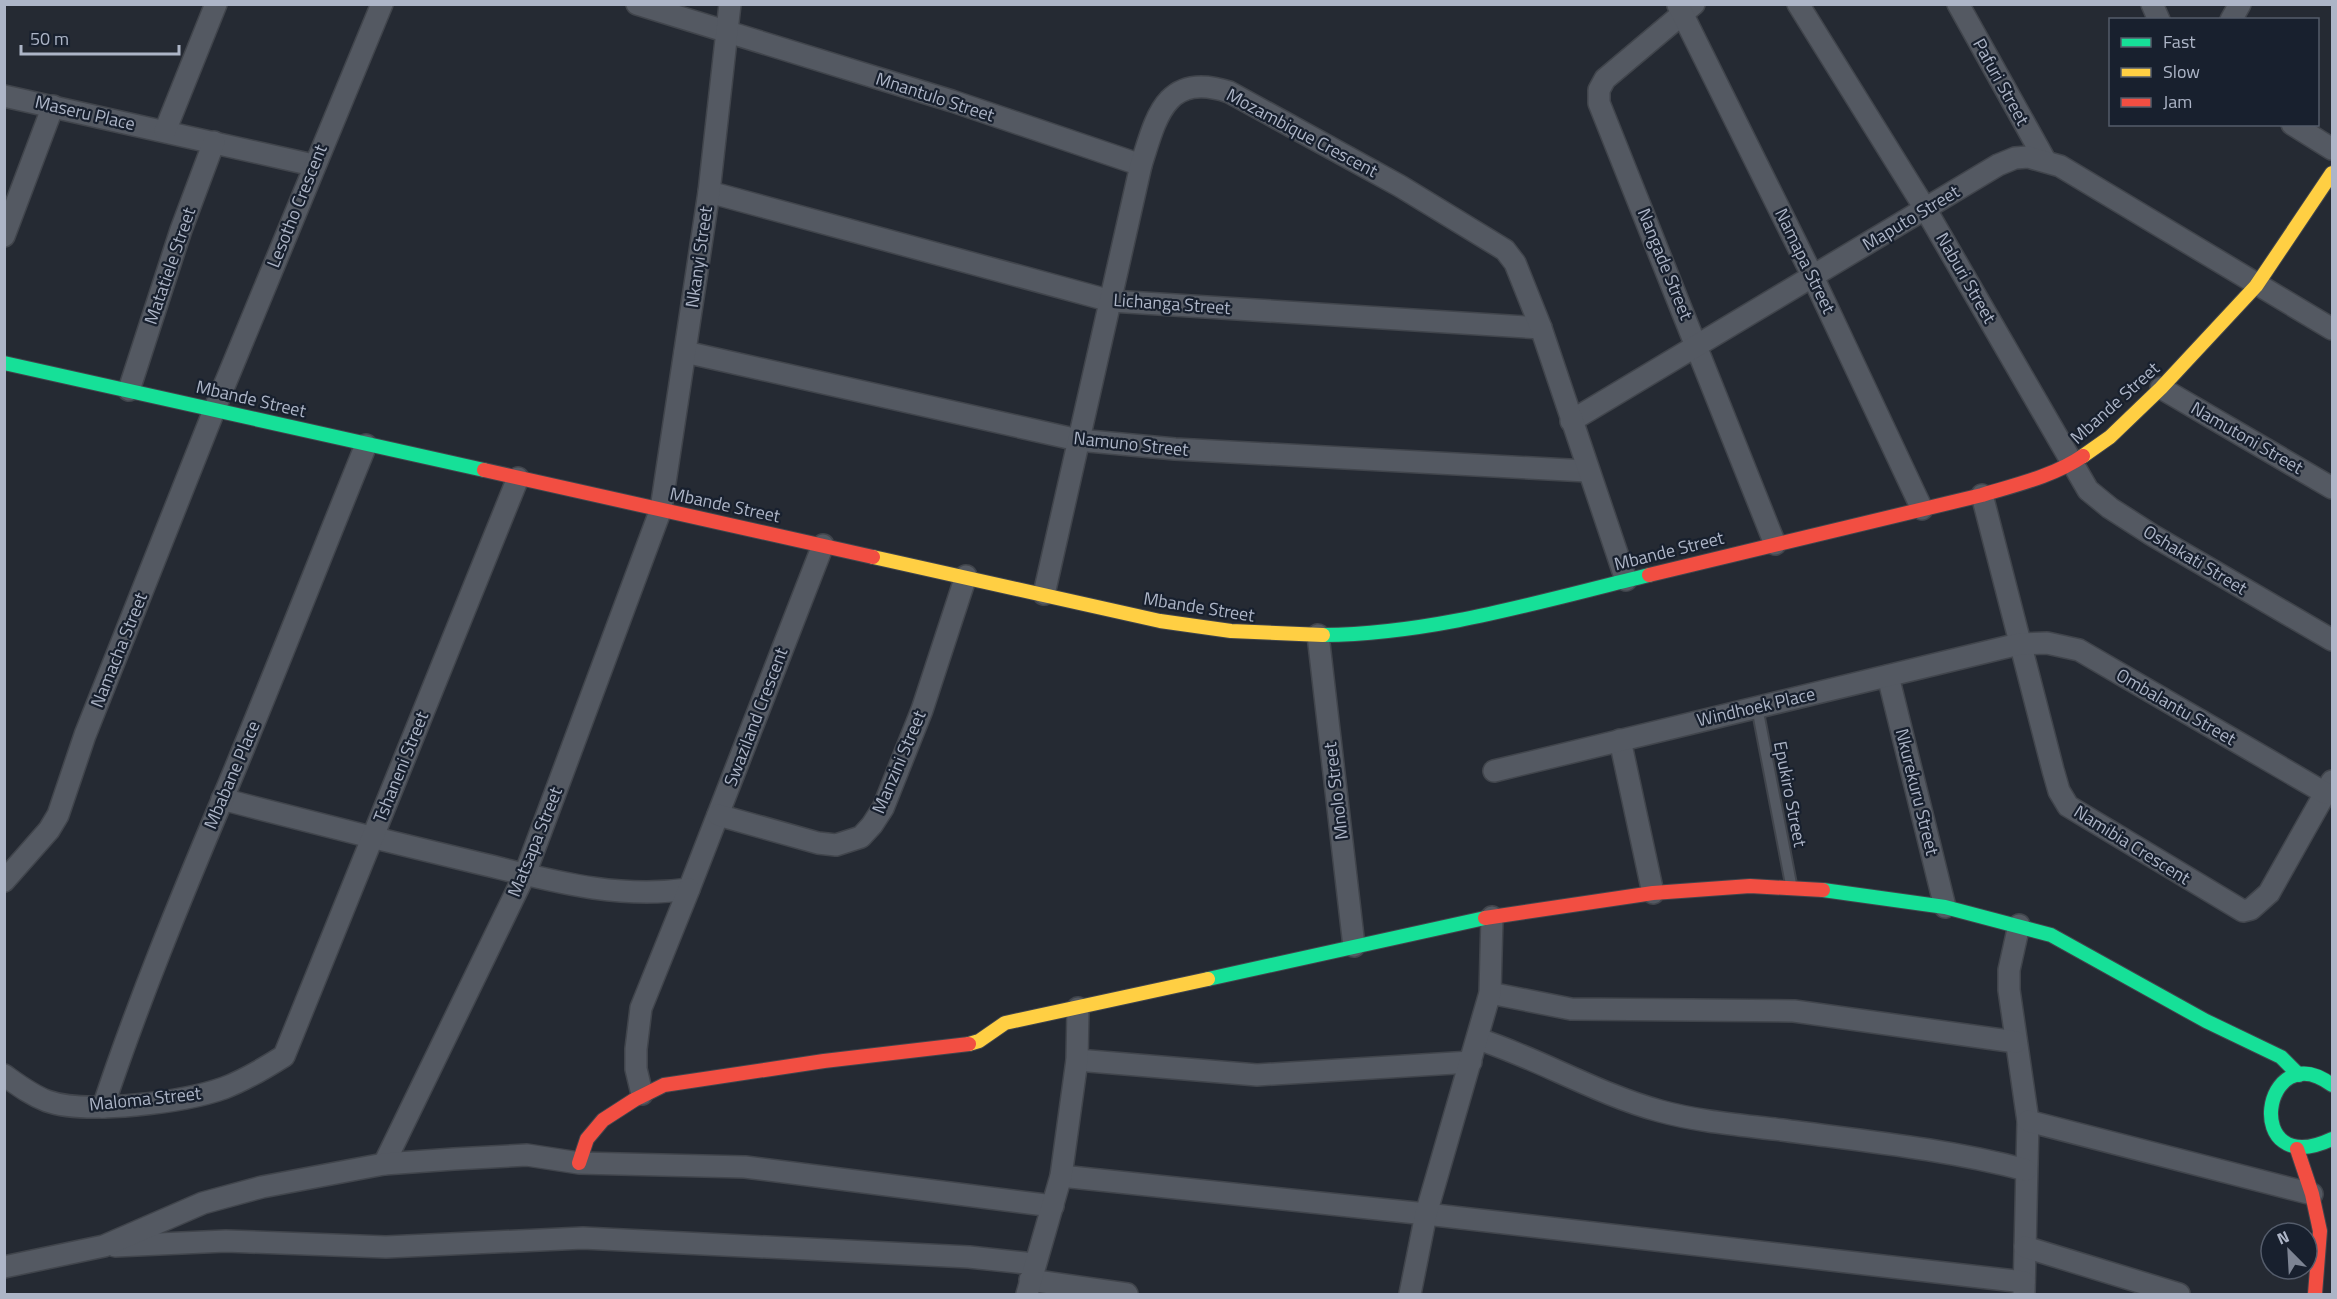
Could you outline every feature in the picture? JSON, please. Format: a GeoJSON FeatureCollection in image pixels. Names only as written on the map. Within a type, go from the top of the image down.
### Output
{"type":"FeatureCollection","features":[{"type":"Feature","properties":{"kind":"street"},"geometry":{"type":"LineString","coordinates":[[165,131],[216,4]]}},
{"type":"Feature","properties":{"kind":"street","name":"Lesotho Crescent"},"geometry":{"type":"LineString","coordinates":[[215,408],[313,165],[382,4]]}},
{"type":"Feature","properties":{"kind":"street"},"geometry":{"type":"LineString","coordinates":[[637,4],[727,32]]}},
{"type":"Feature","properties":{"kind":"street","name":"Nkanyi Street"},"geometry":{"type":"LineString","coordinates":[[661,509],[709,192],[730,4]]}},
{"type":"Feature","properties":{"kind":"street","name":"Naburi Street"},"geometry":{"type":"LineString","coordinates":[[1798,4],[1926,210],[2073,463]]}},
{"type":"Feature","properties":{"kind":"street","name":"Pafuri Street"},"geometry":{"type":"LineString","coordinates":[[1958,4],[2045,160]]}},
{"type":"Feature","properties":{"kind":"street"},"geometry":{"type":"LineString","coordinates":[[2152,4],[2158,18]]}},
{"type":"Feature","properties":{"kind":"street"},"geometry":{"type":"LineString","coordinates":[[2232,18],[2240,4]]}},
{"type":"Feature","properties":{"kind":"street","name":"Namapa Street"},"geometry":{"type":"LineString","coordinates":[[1685,8],[1922,509]]}},
{"type":"Feature","properties":{"kind":"street","name":"Nangade Street"},"geometry":{"type":"LineString","coordinates":[[1685,8],[1605,79],[1600,85],[1598,95],[1775,544]]}},
{"type":"Feature","properties":{"kind":"street","name":"Mnantulo Street"},"geometry":{"type":"LineString","coordinates":[[727,32],[952,101],[1141,165]]}},
{"type":"Feature","properties":{"kind":"street","name":"Mozambique Crescent"},"geometry":{"type":"LineString","coordinates":[[1044,594],[1141,165],[1156,116],[1166,103],[1189,88],[1214,87],[1229,92],[1400,186],[1499,244],[1515,263],[1540,328],[1626,580]]}},
{"type":"Feature","properties":{"kind":"street","name":"Maseru Place"},"geometry":{"type":"LineString","coordinates":[[4,96],[313,165]]}},
{"type":"Feature","properties":{"kind":"street"},"geometry":{"type":"LineString","coordinates":[[4,236],[53,106]]}},
{"type":"Feature","properties":{"kind":"street"},"geometry":{"type":"LineString","coordinates":[[2295,126],[2332,149]]}},
{"type":"Feature","properties":{"kind":"street","name":"Matatiele Street"},"geometry":{"type":"LineString","coordinates":[[129,390],[181,230],[213,142]]}},
{"type":"Feature","properties":{"kind":"street","name":"Maputo Street"},"geometry":{"type":"LineString","coordinates":[[1571,421],[2007,161],[2028,157],[2045,160],[2079,176],[2256,286]]}},
{"type":"Feature","properties":{"kind":"street","name":"Mbande Street"},"geometry":{"type":"LineString","coordinates":[[4,363],[215,408],[366,445],[1201,629],[1240,634],[1377,634],[1419,629],[1982,495],[2028,481],[2073,463],[2102,444],[2161,388],[2256,286],[2332,173]]}},
{"type":"Feature","properties":{"kind":"street","name":"Lichanga Street"},"geometry":{"type":"LineString","coordinates":[[709,192],[1111,301],[1540,328]]}},
{"type":"Feature","properties":{"kind":"street"},"geometry":{"type":"LineString","coordinates":[[2256,286],[2332,329]]}},
{"type":"Feature","properties":{"kind":"street","name":"Namuno Street"},"geometry":{"type":"LineString","coordinates":[[685,352],[1078,440],[1175,449],[1587,471]]}},
{"type":"Feature","properties":{"kind":"street","name":"Namutoni Street"},"geometry":{"type":"LineString","coordinates":[[2161,388],[2332,488]]}},
{"type":"Feature","properties":{"kind":"street","name":"Namacha Street"},"geometry":{"type":"LineString","coordinates":[[4,881],[49,830],[58,815],[85,735],[215,408]]}},
{"type":"Feature","properties":{"kind":"street","name":"Mbabane Place"},"geometry":{"type":"LineString","coordinates":[[103,1107],[159,951],[366,445]]}},
{"type":"Feature","properties":{"kind":"street","name":"Oshakati Street"},"geometry":{"type":"LineString","coordinates":[[2073,463],[2088,490],[2110,508],[2332,640]]}},
{"type":"Feature","properties":{"kind":"street","name":"Tshaneni Street"},"geometry":{"type":"LineString","coordinates":[[284,1056],[518,478]]}},
{"type":"Feature","properties":{"kind":"street","name":"Namibia Crescent"},"geometry":{"type":"LineString","coordinates":[[1982,495],[2019,644],[2062,799],[2077,811],[2243,911],[2251,909],[2269,893],[2329,787]]}},
{"type":"Feature","properties":{"kind":"street","name":"Matsapa Street"},"geometry":{"type":"LineString","coordinates":[[384,1164],[525,874],[661,509]]}},
{"type":"Feature","properties":{"kind":"street","name":"Swaziland Crescent"},"geometry":{"type":"LineString","coordinates":[[642,1094],[636,1069],[640,1008],[689,889],[823,545]]}},
{"type":"Feature","properties":{"kind":"street","name":"Manzini Street"},"geometry":{"type":"LineString","coordinates":[[718,815],[818,843],[836,845],[861,837],[883,808],[922,710],[966,576]]}},
{"type":"Feature","properties":{"kind":"street","name":"Mnolo Street"},"geometry":{"type":"LineString","coordinates":[[1318,635],[1354,946]]}},
{"type":"Feature","properties":{"kind":"street","name":"Ombalantu Street"},"geometry":{"type":"LineString","coordinates":[[2019,644],[2047,643],[2079,650],[2329,787]]}},
{"type":"Feature","properties":{"kind":"street","name":"Windhoek Place"},"geometry":{"type":"LineString","coordinates":[[1494,771],[2019,644]]}},
{"type":"Feature","properties":{"kind":"street","name":"Nkurekuru Street"},"geometry":{"type":"LineString","coordinates":[[1888,676],[1945,908]]}},
{"type":"Feature","properties":{"kind":"street"},"geometry":{"type":"LineString","coordinates":[[1620,740],[1653,893]]}},
{"type":"Feature","properties":{"kind":"street"},"geometry":{"type":"LineString","coordinates":[[222,799],[372,838],[611,892],[661,893],[689,889]]}},
{"type":"Feature","properties":{"kind":"street"},"geometry":{"type":"LineString","coordinates":[[579,1163],[589,1135],[597,1127],[642,1094],[664,1085],[691,1079],[824,1061],[964,1046],[979,1041],[1005,1023],[1492,917],[1653,893],[1791,886],[1945,908],[2019,925],[2067,942],[2206,1021],[2281,1057],[2299,1075]]}},
{"type":"Feature","properties":{"kind":"street"},"geometry":{"type":"LineString","coordinates":[[1410,1294],[1426,1214],[1490,993],[1492,917]]}},
{"type":"Feature","properties":{"kind":"street"},"geometry":{"type":"LineString","coordinates":[[1060,1176],[1426,1214],[2024,1288],[2028,1121],[2008,990],[2009,970],[2019,925]]}},
{"type":"Feature","properties":{"kind":"street"},"geometry":{"type":"LineString","coordinates":[[1490,993],[1571,1010],[1794,1011],[2016,1042]]}},
{"type":"Feature","properties":{"kind":"street"},"geometry":{"type":"LineString","coordinates":[[1031,1279],[1060,1176],[1077,1060],[1078,1008]]}},
{"type":"Feature","properties":{"kind":"street"},"geometry":{"type":"LineString","coordinates":[[1478,1039],[1512,1050],[1581,1083],[1659,1111],[1726,1123],[1899,1145],[2026,1170]]}},
{"type":"Feature","properties":{"kind":"street","name":"Maloma Street"},"geometry":{"type":"LineString","coordinates":[[4,1075],[25,1091],[49,1102],[103,1107],[202,1095],[238,1082],[284,1056]]}},
{"type":"Feature","properties":{"kind":"street"},"geometry":{"type":"LineString","coordinates":[[1077,1060],[1257,1076],[1471,1062]]}},
{"type":"Feature","properties":{"kind":"street"},"geometry":{"type":"LineString","coordinates":[[2328,1078],[2299,1075],[2277,1088],[2271,1100],[2269,1112],[2278,1136],[2297,1149],[2311,1149],[2332,1139]]}},
{"type":"Feature","properties":{"kind":"street"},"geometry":{"type":"LineString","coordinates":[[2028,1121],[2312,1194]]}},
{"type":"Feature","properties":{"kind":"street"},"geometry":{"type":"LineString","coordinates":[[2297,1149],[2312,1194],[2325,1223],[2315,1294]]}},
{"type":"Feature","properties":{"kind":"street"},"geometry":{"type":"LineString","coordinates":[[104,1246],[202,1203],[262,1187],[384,1164],[527,1155],[579,1163],[746,1167],[1053,1206]]}},
{"type":"Feature","properties":{"kind":"street"},"geometry":{"type":"LineString","coordinates":[[4,1267],[104,1246],[226,1241],[386,1246],[583,1238],[969,1257],[1031,1279],[1127,1294]]}},
{"type":"Feature","properties":{"kind":"street"},"geometry":{"type":"LineString","coordinates":[[2025,1247],[2179,1294]]}},
{"type":"Feature","properties":{"kind":"lane","name":"Epukiro Street"},"geometry":{"type":"LineString","coordinates":[[1756,707],[1791,886]]}},
{"type":"Feature","properties":{"kind":"traffic: fast"},"geometry":{"type":"LineString","coordinates":[[4,363],[484,470]]}},
{"type":"Feature","properties":{"kind":"traffic: fast"},"geometry":{"type":"LineString","coordinates":[[1323,635],[1406,629],[1446,622],[1528,605],[1649,575]]}},
{"type":"Feature","properties":{"kind":"traffic: fast"},"geometry":{"type":"LineString","coordinates":[[1823,890],[1945,907],[2051,935],[2206,1021],[2281,1057],[2299,1075]]}},
{"type":"Feature","properties":{"kind":"traffic: fast"},"geometry":{"type":"LineString","coordinates":[[1208,979],[1485,918]]}},
{"type":"Feature","properties":{"kind":"traffic: fast"},"geometry":{"type":"LineString","coordinates":[[2332,1085],[2308,1074],[2290,1078],[2277,1091],[2271,1109],[2273,1127],[2283,1141],[2303,1147],[2332,1139]]}},
{"type":"Feature","properties":{"kind":"traffic: slow"},"geometry":{"type":"LineString","coordinates":[[2083,456],[2110,437],[2161,388],[2256,286],[2332,173]]}},
{"type":"Feature","properties":{"kind":"traffic: slow"},"geometry":{"type":"LineString","coordinates":[[873,557],[1160,621],[1231,631],[1323,635]]}},
{"type":"Feature","properties":{"kind":"traffic: slow"},"geometry":{"type":"LineString","coordinates":[[969,1044],[979,1041],[1005,1023],[1208,979]]}},
{"type":"Feature","properties":{"kind":"traffic: jam"},"geometry":{"type":"LineString","coordinates":[[1649,575],[1982,495],[2021,484],[2060,469],[2083,456]]}},
{"type":"Feature","properties":{"kind":"traffic: jam"},"geometry":{"type":"LineString","coordinates":[[484,470],[873,557]]}},
{"type":"Feature","properties":{"kind":"traffic: jam"},"geometry":{"type":"LineString","coordinates":[[1485,918],[1653,893],[1750,886],[1823,890]]}},
{"type":"Feature","properties":{"kind":"traffic: jam"},"geometry":{"type":"LineString","coordinates":[[579,1163],[587,1139],[603,1120],[634,1100],[664,1085],[824,1061],[969,1044]]}},
{"type":"Feature","properties":{"kind":"traffic: jam"},"geometry":{"type":"LineString","coordinates":[[2297,1149],[2312,1194],[2320,1231],[2315,1294]]}}]}
